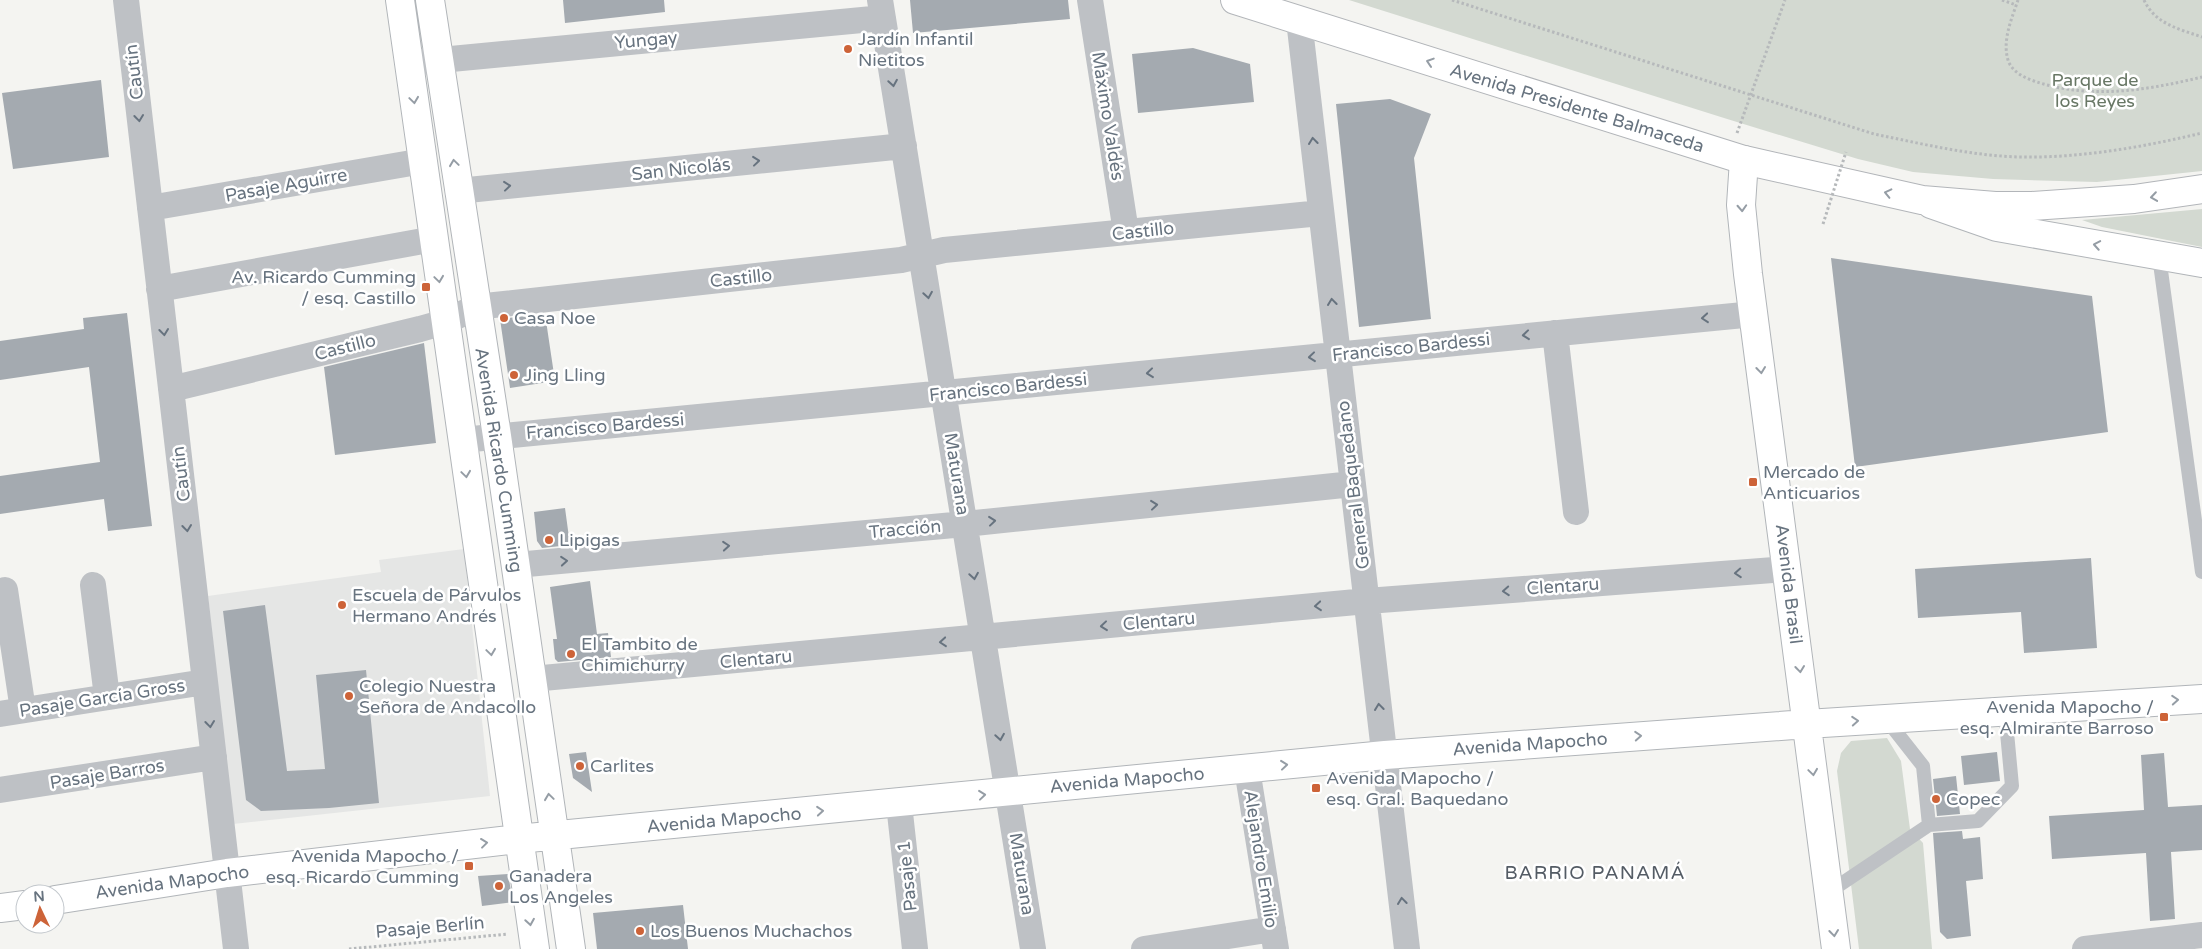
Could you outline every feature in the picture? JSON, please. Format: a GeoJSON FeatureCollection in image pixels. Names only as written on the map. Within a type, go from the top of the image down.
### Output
{"type":"FeatureCollection","features":[{"type":"Feature","properties":{"kind":"main road","name":"Avenida Ricardo Cumming"},"geometry":{"type":"LineString","coordinates":[[400,0],[518,839],[524,941]]}},
{"type":"Feature","properties":{"kind":"main road","name":"Avenida Ricardo Cumming"},"geometry":{"type":"LineString","coordinates":[[430,0],[497,436],[571,949]]}},
{"type":"Feature","properties":{"kind":"main road","name":"Avenida Presidente Balmaceda"},"geometry":{"type":"LineString","coordinates":[[1235,0],[1736,157],[1922,200],[1995,206],[2049,206],[2134,199],[2202,189]]}},
{"type":"Feature","properties":{"kind":"main road","name":"Avenida Brasil"},"geometry":{"type":"LineString","coordinates":[[1736,157],[1754,314],[1836,949]]}},
{"type":"Feature","properties":{"kind":"main road","name":"Avenida Presidente Balmaceda"},"geometry":{"type":"LineString","coordinates":[[1922,200],[1950,212],[1997,226],[2202,263]]}},
{"type":"Feature","properties":{"kind":"main road","name":"Avenida Mapocho"},"geometry":{"type":"LineString","coordinates":[[65,898],[227,873],[518,839],[899,804],[1385,755],[1807,724],[2202,698]]}},
{"type":"Feature","properties":{"kind":"main road"},"geometry":{"type":"LineString","coordinates":[[0,908],[15,906]]}},
{"type":"Feature","properties":{"kind":"street","name":"Cautín"},"geometry":{"type":"LineString","coordinates":[[126,0],[236,949]]}},
{"type":"Feature","properties":{"kind":"street","name":"Máximo Valdés"},"geometry":{"type":"LineString","coordinates":[[1090,0],[1126,232]]}},
{"type":"Feature","properties":{"kind":"street","name":"Yungay"},"geometry":{"type":"LineString","coordinates":[[409,63],[881,9]]}},
{"type":"Feature","properties":{"kind":"street","name":"Maturana"},"geometry":{"type":"LineString","coordinates":[[881,9],[1033,949]]}},
{"type":"Feature","properties":{"kind":"street","name":"General Baquedano"},"geometry":{"type":"LineString","coordinates":[[1298,20],[1407,949]]}},
{"type":"Feature","properties":{"kind":"street","name":"San Nicolás"},"geometry":{"type":"LineString","coordinates":[[458,191],[904,146]]}},
{"type":"Feature","properties":{"kind":"street","name":"Pasaje Aguirre"},"geometry":{"type":"LineString","coordinates":[[150,208],[423,161]]}},
{"type":"Feature","properties":{"kind":"street","name":"Castillo"},"geometry":{"type":"LineString","coordinates":[[171,389],[445,322],[476,307],[901,260],[944,250],[1321,213]]}},
{"type":"Feature","properties":{"kind":"street"},"geometry":{"type":"LineString","coordinates":[[159,289],[434,239]]}},
{"type":"Feature","properties":{"kind":"street","name":"Francisco Bardessi"},"geometry":{"type":"LineString","coordinates":[[462,440],[1754,314]]}},
{"type":"Feature","properties":{"kind":"street"},"geometry":{"type":"LineString","coordinates":[[1555,333],[1576,512]]}},
{"type":"Feature","properties":{"kind":"street","name":"Tracción"},"geometry":{"type":"LineString","coordinates":[[516,566],[965,524],[1353,484]]}},
{"type":"Feature","properties":{"kind":"street","name":"Clentaru"},"geometry":{"type":"LineString","coordinates":[[532,678],[984,638],[1367,601],[1787,569]]}},
{"type":"Feature","properties":{"kind":"street"},"geometry":{"type":"LineString","coordinates":[[93,585],[107,697]]}},
{"type":"Feature","properties":{"kind":"street"},"geometry":{"type":"LineString","coordinates":[[5,590],[11,712]]}},
{"type":"Feature","properties":{"kind":"street","name":"Pasaje García Gross"},"geometry":{"type":"LineString","coordinates":[[11,712],[205,682]]}},
{"type":"Feature","properties":{"kind":"street","name":"Pasaje Barros"},"geometry":{"type":"LineString","coordinates":[[0,790],[214,757]]}},
{"type":"Feature","properties":{"kind":"street","name":"Alejandro Emilio"},"geometry":{"type":"LineString","coordinates":[[1246,769],[1274,939]]}},
{"type":"Feature","properties":{"kind":"street","name":"Pasaje 1"},"geometry":{"type":"LineString","coordinates":[[899,804],[915,949]]}},
{"type":"Feature","properties":{"kind":"street"},"geometry":{"type":"LineString","coordinates":[[2086,949],[2202,935]]}},
{"type":"Feature","properties":{"kind":"street"},"geometry":{"type":"LineString","coordinates":[[1144,949],[1274,939]]}},
{"type":"Feature","properties":{"kind":"lane"},"geometry":{"type":"LineString","coordinates":[[2159,256],[2202,572]]}},
{"type":"Feature","properties":{"kind":"lane"},"geometry":{"type":"LineString","coordinates":[[1829,892],[1929,825],[1978,820],[2012,786],[2005,711]]}},
{"type":"Feature","properties":{"kind":"lane"},"geometry":{"type":"LineString","coordinates":[[1886,719],[1923,766],[1929,825]]}},
{"type":"Feature","properties":{"kind":"path"},"geometry":{"type":"LineString","coordinates":[[1452,0],[1874,134],[1944,149],[2019,157],[2069,156],[2202,133]]}},
{"type":"Feature","properties":{"kind":"path"},"geometry":{"type":"LineString","coordinates":[[1736,157],[1752,95],[1785,0]]}},
{"type":"Feature","properties":{"kind":"path"},"geometry":{"type":"LineString","coordinates":[[2002,0],[2017,2],[2008,33],[2007,59],[2012,69],[2035,82],[2073,90],[2103,92],[2146,89],[2202,77]]}},
{"type":"Feature","properties":{"kind":"path"},"geometry":{"type":"LineString","coordinates":[[2144,0],[2153,14],[2162,22],[2202,37]]}},
{"type":"Feature","properties":{"kind":"path"},"geometry":{"type":"LineString","coordinates":[[1823,224],[1846,152]]}},
{"type":"Feature","properties":{"kind":"path","name":"Pasaje Berlín"},"geometry":{"type":"LineString","coordinates":[[349,949],[524,941]]}},
{"type":"Feature","properties":{"kind":"shaded area","name":"Colegio Nuestra Señora de Andacollo"},"geometry":{"type":"Polygon","coordinates":[[[464,549],[490,796],[233,824],[208,596],[381,572],[379,560],[464,549]]]}},
{"type":"Feature","properties":{"kind":"green space","name":"Parque de los Reyes"},"geometry":{"type":"Polygon","coordinates":[[[1349,0],[2202,0],[2202,171],[2097,182],[1993,179],[1913,172],[1858,159],[1349,0]]]}},
{"type":"Feature","properties":{"kind":"green space"},"geometry":{"type":"Polygon","coordinates":[[[2202,209],[2202,247],[2102,227],[2082,220],[2202,209]]]}},
{"type":"Feature","properties":{"kind":"green space"},"geometry":{"type":"Polygon","coordinates":[[[1887,738],[1901,761],[1910,829],[1923,843],[1932,949],[1859,949],[1837,771],[1841,753],[1851,741],[1887,738]]]}},
{"type":"Feature","properties":{"kind":"building"},"geometry":{"type":"Polygon","coordinates":[[[563,0],[664,0],[665,12],[565,23],[563,0]]]}},
{"type":"Feature","properties":{"kind":"building"},"geometry":{"type":"Polygon","coordinates":[[[910,0],[1068,0],[1070,19],[913,33],[910,0]]]}},
{"type":"Feature","properties":{"kind":"building"},"geometry":{"type":"Polygon","coordinates":[[[1193,48],[1250,64],[1254,102],[1138,113],[1132,54],[1193,48]]]}},
{"type":"Feature","properties":{"kind":"building"},"geometry":{"type":"Polygon","coordinates":[[[101,80],[109,157],[13,169],[2,93],[101,80]]]}},
{"type":"Feature","properties":{"kind":"building"},"geometry":{"type":"Polygon","coordinates":[[[1390,99],[1431,114],[1414,158],[1431,319],[1359,327],[1336,104],[1390,99]]]}},
{"type":"Feature","properties":{"kind":"building"},"geometry":{"type":"Polygon","coordinates":[[[1831,258],[2092,296],[2108,432],[1855,467],[1831,258]]]}},
{"type":"Feature","properties":{"kind":"building"},"geometry":{"type":"Polygon","coordinates":[[[127,313],[152,526],[108,531],[104,499],[0,514],[0,476],[100,462],[89,367],[0,380],[0,341],[84,329],[83,318],[127,313]]]}},
{"type":"Feature","properties":{"kind":"building"},"geometry":{"type":"Polygon","coordinates":[[[545,314],[555,381],[510,388],[500,319],[545,314]]]}},
{"type":"Feature","properties":{"kind":"building"},"geometry":{"type":"Polygon","coordinates":[[[424,343],[436,443],[335,455],[324,367],[424,343]]]}},
{"type":"Feature","properties":{"kind":"building"},"geometry":{"type":"Polygon","coordinates":[[[565,508],[570,545],[542,548],[537,541],[534,512],[565,508]]]}},
{"type":"Feature","properties":{"kind":"building"},"geometry":{"type":"Polygon","coordinates":[[[2091,558],[2097,648],[2024,653],[2021,612],[1918,618],[1915,569],[2091,558]]]}},
{"type":"Feature","properties":{"kind":"building"},"geometry":{"type":"Polygon","coordinates":[[[590,581],[597,634],[608,633],[611,657],[558,662],[555,659],[553,639],[557,639],[550,587],[590,581]]]}},
{"type":"Feature","properties":{"kind":"building"},"geometry":{"type":"Polygon","coordinates":[[[265,605],[287,771],[325,769],[316,675],[366,670],[379,803],[329,808],[261,811],[246,800],[223,611],[265,605]]]}},
{"type":"Feature","properties":{"kind":"building","name":"Carlites"},"geometry":{"type":"Polygon","coordinates":[[[586,752],[592,792],[573,778],[569,754],[586,752]]]}},
{"type":"Feature","properties":{"kind":"building"},"geometry":{"type":"Polygon","coordinates":[[[1997,752],[2000,781],[1964,785],[1961,756],[1997,752]]]}},
{"type":"Feature","properties":{"kind":"building"},"geometry":{"type":"Polygon","coordinates":[[[2164,753],[2168,807],[2202,805],[2202,850],[2171,852],[2175,919],[2150,921],[2146,853],[2052,859],[2049,816],[2144,810],[2141,755],[2164,753]]]}},
{"type":"Feature","properties":{"kind":"building"},"geometry":{"type":"Polygon","coordinates":[[[1956,776],[1960,814],[1937,816],[1933,779],[1956,776]]]}},
{"type":"Feature","properties":{"kind":"building"},"geometry":{"type":"Polygon","coordinates":[[[1962,831],[1963,839],[1980,837],[1983,879],[1966,881],[1971,936],[1947,939],[1940,932],[1933,833],[1962,831]]]}},
{"type":"Feature","properties":{"kind":"building"},"geometry":{"type":"Polygon","coordinates":[[[508,874],[513,902],[482,906],[478,876],[508,874]]]}},
{"type":"Feature","properties":{"kind":"building","name":"Los Buenos Muchachos"},"geometry":{"type":"Polygon","coordinates":[[[683,905],[688,949],[597,949],[593,913],[683,905]]]}},
{"type":"Feature","properties":{"kind":"place","name":"Jardín Infantil Nietitos"},"geometry":{"type":"Point","coordinates":[848,49]}},
{"type":"Feature","properties":{"kind":"place","name":"Av. Ricardo Cumming / esq. Castillo"},"geometry":{"type":"Point","coordinates":[426,287]}},
{"type":"Feature","properties":{"kind":"place","name":"Casa Noe"},"geometry":{"type":"Point","coordinates":[504,318]}},
{"type":"Feature","properties":{"kind":"place","name":"Jing Lling"},"geometry":{"type":"Point","coordinates":[514,375]}},
{"type":"Feature","properties":{"kind":"place","name":"Mercado de Anticuarios"},"geometry":{"type":"Point","coordinates":[1753,482]}},
{"type":"Feature","properties":{"kind":"place","name":"Lipigas"},"geometry":{"type":"Point","coordinates":[549,540]}},
{"type":"Feature","properties":{"kind":"place","name":"Escuela de Párvulos Hermano Andrés"},"geometry":{"type":"Point","coordinates":[342,605]}},
{"type":"Feature","properties":{"kind":"place","name":"El Tambito de Chimichurry"},"geometry":{"type":"Point","coordinates":[571,654]}},
{"type":"Feature","properties":{"kind":"place","name":"Colegio Nuestra Señora de Andacollo"},"geometry":{"type":"Point","coordinates":[349,696]}},
{"type":"Feature","properties":{"kind":"place","name":"Avenida Mapocho / esq. Almirante Barroso"},"geometry":{"type":"Point","coordinates":[2164,717]}},
{"type":"Feature","properties":{"kind":"place","name":"Carlites"},"geometry":{"type":"Point","coordinates":[580,766]}},
{"type":"Feature","properties":{"kind":"place","name":"Avenida Mapocho / esq. Gral. Baquedano"},"geometry":{"type":"Point","coordinates":[1316,788]}},
{"type":"Feature","properties":{"kind":"place","name":"Copec"},"geometry":{"type":"Point","coordinates":[1936,799]}},
{"type":"Feature","properties":{"kind":"place","name":"Avenida Mapocho / esq. Ricardo Cumming"},"geometry":{"type":"Point","coordinates":[469,866]}},
{"type":"Feature","properties":{"kind":"place","name":"Ganadera Los Angeles"},"geometry":{"type":"Point","coordinates":[499,886]}},
{"type":"Feature","properties":{"kind":"place","name":"Los Buenos Muchachos"},"geometry":{"type":"Point","coordinates":[640,931]}},
{"type":"Feature","properties":{"kind":"district","name":"BARRIO PANAMÁ"},"geometry":{"type":"Point","coordinates":[1595,872]}}]}
